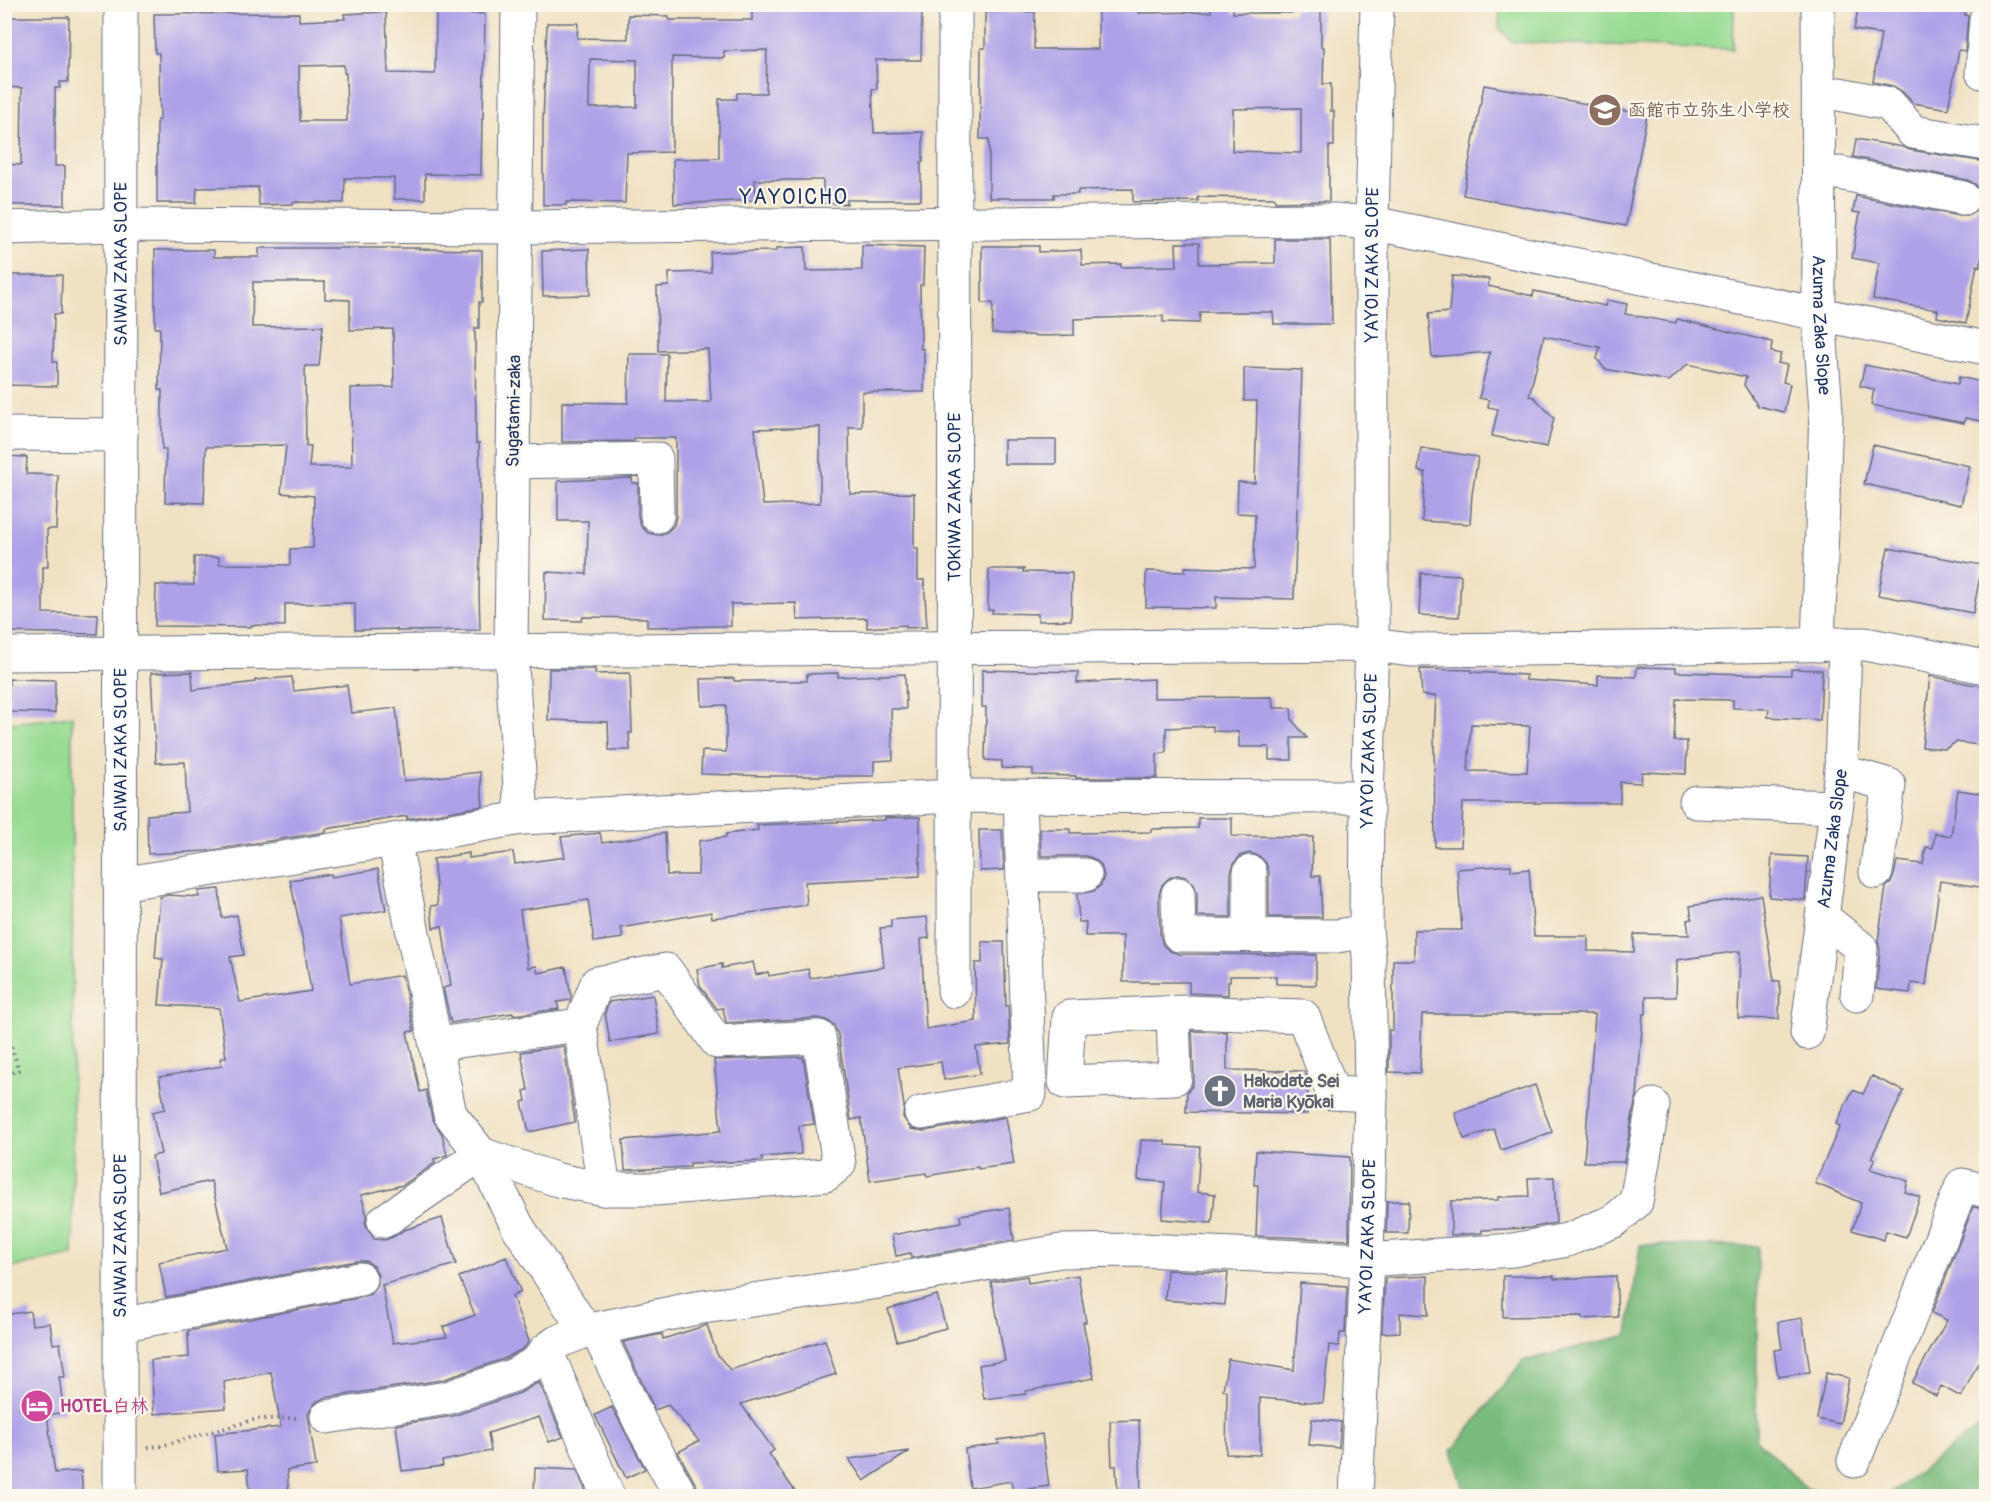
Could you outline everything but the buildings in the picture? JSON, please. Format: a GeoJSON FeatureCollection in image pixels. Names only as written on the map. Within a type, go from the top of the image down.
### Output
{"type":"FeatureCollection","features":[{"type":"Feature","properties":{"kind":"street","name":"SAIWAI ZAKA SLOPE"},"geometry":{"type":"LineString","coordinates":[[120,1497],[121,4]]}},
{"type":"Feature","properties":{"kind":"street","name":"Sugatami-zaka"},"geometry":{"type":"LineString","coordinates":[[518,4],[511,651],[522,818]]}},
{"type":"Feature","properties":{"kind":"street","name":"TOKIWA ZAKA SLOPE"},"geometry":{"type":"LineString","coordinates":[[954,991],[955,4]]}},
{"type":"Feature","properties":{"kind":"street","name":"YAYOI ZAKA SLOPE"},"geometry":{"type":"LineString","coordinates":[[1356,1497],[1371,1095],[1369,956],[1366,932],[1367,797],[1372,645],[1372,223],[1377,4]]}},
{"type":"Feature","properties":{"kind":"street","name":"Azuma Zaka Slope"},"geometry":{"type":"LineString","coordinates":[[1807,1033],[1840,771],[1832,644],[1826,411],[1819,314],[1818,4]]}},
{"type":"Feature","properties":{"kind":"street"},"geometry":{"type":"LineString","coordinates":[[1986,19],[1982,72],[1986,73]]}},
{"type":"Feature","properties":{"kind":"street"},"geometry":{"type":"LineString","coordinates":[[1839,94],[1889,104],[1913,132],[1986,144]]}},
{"type":"Feature","properties":{"kind":"street"},"geometry":{"type":"LineString","coordinates":[[1839,173],[1963,198]]}},
{"type":"Feature","properties":{"kind":"street"},"geometry":{"type":"LineString","coordinates":[[4,228],[120,225],[516,227],[1334,220],[1372,223],[1986,348]]}},
{"type":"Feature","properties":{"kind":"street"},"geometry":{"type":"LineString","coordinates":[[4,434],[121,435]]}},
{"type":"Feature","properties":{"kind":"street"},"geometry":{"type":"LineString","coordinates":[[514,462],[656,459],[657,516]]}},
{"type":"Feature","properties":{"kind":"street"},"geometry":{"type":"LineString","coordinates":[[4,654],[1372,645],[1423,650],[1864,644],[1986,668]]}},
{"type":"Feature","properties":{"kind":"street"},"geometry":{"type":"LineString","coordinates":[[1840,771],[1889,784],[1876,872]]}},
{"type":"Feature","properties":{"kind":"street"},"geometry":{"type":"LineString","coordinates":[[120,884],[522,818],[954,795],[1367,797]]}},
{"type":"Feature","properties":{"kind":"street"},"geometry":{"type":"LineString","coordinates":[[921,1113],[1029,1094],[1020,796]]}},
{"type":"Feature","properties":{"kind":"street"},"geometry":{"type":"LineString","coordinates":[[1696,802],[1836,807]]}},
{"type":"Feature","properties":{"kind":"street"},"geometry":{"type":"LineString","coordinates":[[394,840],[450,1114],[481,1154],[518,1227],[591,1330],[681,1497]]}},
{"type":"Feature","properties":{"kind":"street"},"geometry":{"type":"LineString","coordinates":[[1250,872],[1250,935]]}},
{"type":"Feature","properties":{"kind":"street"},"geometry":{"type":"LineString","coordinates":[[1023,875],[1085,875]]}},
{"type":"Feature","properties":{"kind":"street"},"geometry":{"type":"LineString","coordinates":[[1178,894],[1179,934],[1336,936],[1366,932]]}},
{"type":"Feature","properties":{"kind":"street"},"geometry":{"type":"LineString","coordinates":[[1822,917],[1861,948],[1857,995]]}},
{"type":"Feature","properties":{"kind":"street"},"geometry":{"type":"LineString","coordinates":[[481,1154],[558,1180],[604,1189],[656,1189],[826,1175],[839,1164],[819,1037],[717,1042],[666,970],[597,983],[580,1025],[604,1189]]}},
{"type":"Feature","properties":{"kind":"street"},"geometry":{"type":"LineString","coordinates":[[1173,1013],[1303,1016],[1333,1093],[1371,1095]]}},
{"type":"Feature","properties":{"kind":"street"},"geometry":{"type":"LineString","coordinates":[[436,1044],[580,1025]]}},
{"type":"Feature","properties":{"kind":"street"},"geometry":{"type":"LineString","coordinates":[[327,1417],[447,1398],[514,1375],[537,1362],[546,1350],[557,1342],[591,1330],[696,1308],[879,1282],[1061,1251],[1143,1250],[1366,1260],[1513,1250],[1566,1240],[1614,1221],[1636,1202],[1653,1105]]}},
{"type":"Feature","properties":{"kind":"street"},"geometry":{"type":"LineString","coordinates":[[384,1221],[481,1154]]}},
{"type":"Feature","properties":{"kind":"street"},"geometry":{"type":"LineString","coordinates":[[1854,1461],[1962,1185],[1986,1191]]}},
{"type":"Feature","properties":{"kind":"street"},"geometry":{"type":"LineString","coordinates":[[120,1325],[360,1279]]}},
{"type":"Feature","properties":{"kind":"street"},"geometry":{"type":"LineString","coordinates":[[546,1350],[608,1497]]}},
{"type":"Feature","properties":{"kind":"path"},"geometry":{"type":"LineString","coordinates":[[4,1024],[19,1070],[4,1076]]}},
{"type":"Feature","properties":{"kind":"path"},"geometry":{"type":"LineString","coordinates":[[120,1449],[161,1446],[257,1419],[327,1417]]}},
{"type":"Feature","properties":{"kind":"green space"},"geometry":{"type":"Polygon","coordinates":[[[1500,5],[1734,5],[1733,49],[1513,42],[1499,28],[1500,5]]]}},
{"type":"Feature","properties":{"kind":"green space"},"geometry":{"type":"Polygon","coordinates":[[[72,716],[73,1255],[5,1269],[5,724],[72,716]]]}},
{"type":"Feature","properties":{"kind":"green space"},"geometry":{"type":"Polygon","coordinates":[[[1640,1245],[1758,1246],[1756,1439],[1807,1489],[1849,1496],[1466,1496],[1452,1451],[1523,1361],[1628,1335],[1640,1245]]]}},
{"type":"Feature","properties":{"kind":"green space"},"geometry":{"type":"Polygon","coordinates":[[[1986,1417],[1986,1496],[1887,1496],[1982,1424],[1986,1417]]]}},
{"type":"Feature","properties":{"kind":"place","name":"函館市立弥生小学校"},"geometry":{"type":"Point","coordinates":[1605,110]}},
{"type":"Feature","properties":{"kind":"place","name":"Hakodate Sei Maria Kyōkai"},"geometry":{"type":"Point","coordinates":[1220,1091]}},
{"type":"Feature","properties":{"kind":"place","name":"HOTEL白林"},"geometry":{"type":"Point","coordinates":[37,1406]}},
{"type":"Feature","properties":{"kind":"district","name":"YAYOICHO"},"geometry":{"type":"Point","coordinates":[794,197]}}]}
